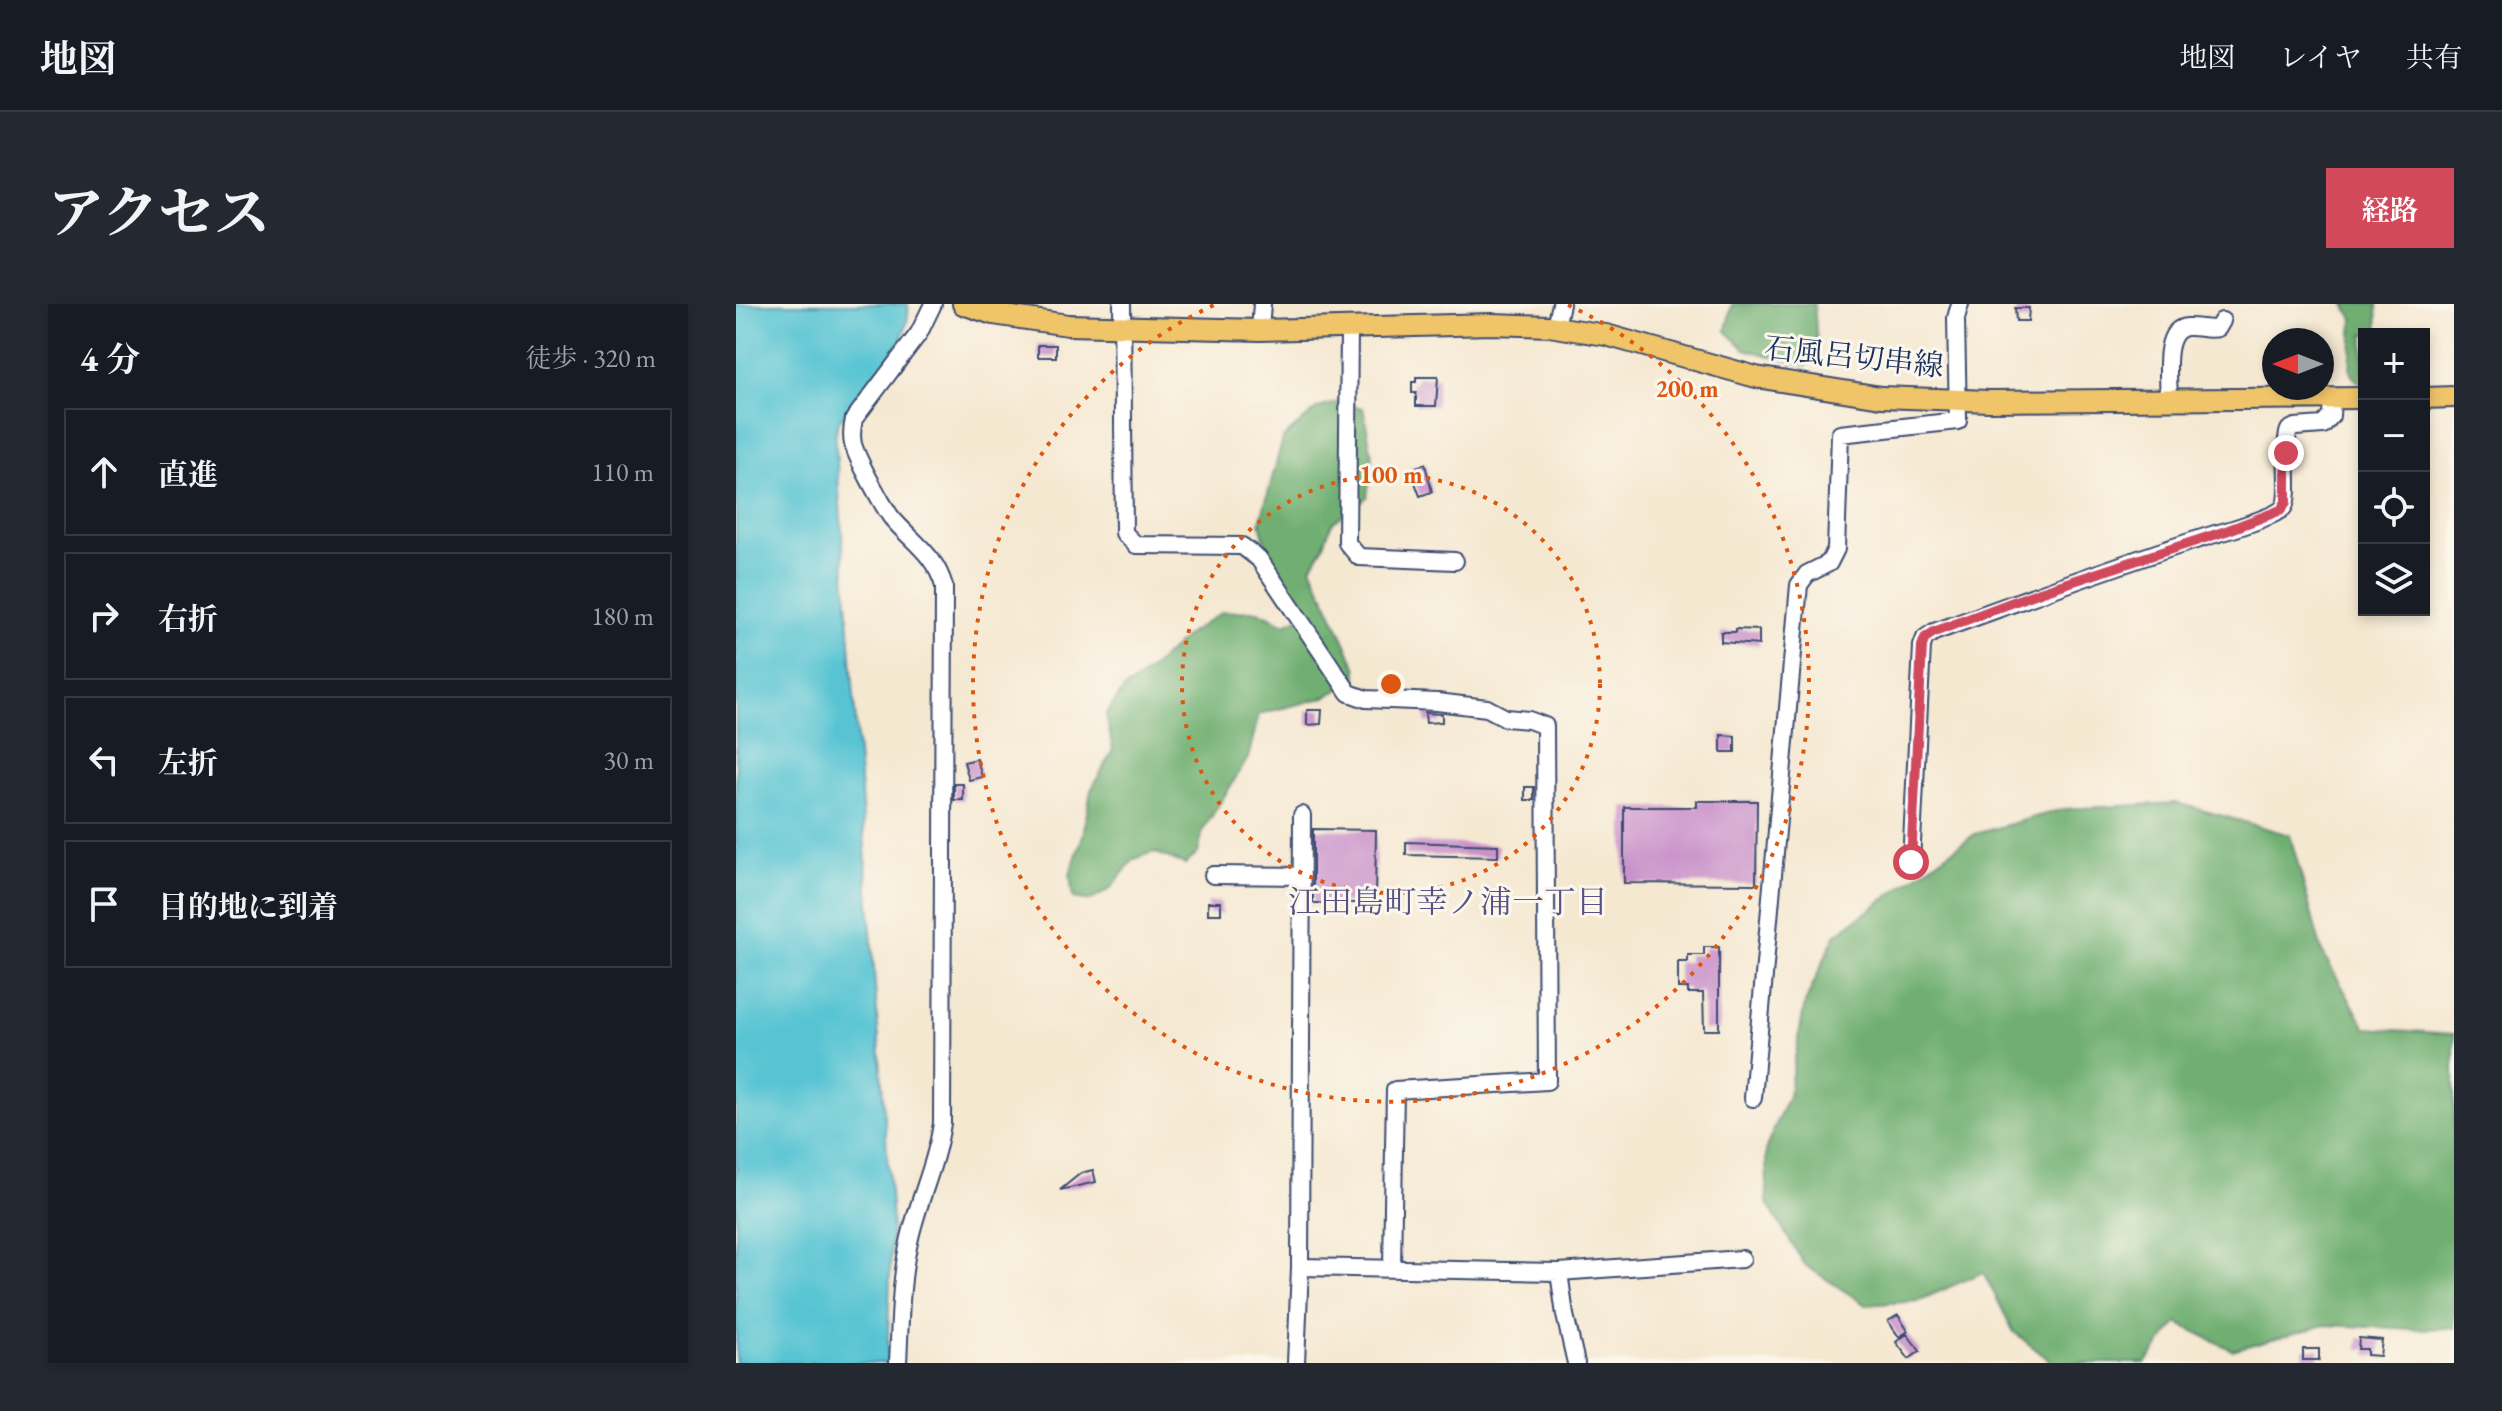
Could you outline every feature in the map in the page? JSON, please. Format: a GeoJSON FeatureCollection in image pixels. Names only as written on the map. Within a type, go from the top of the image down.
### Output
{"type":"FeatureCollection","features":[{"type":"Feature","properties":{"kind":"main road","name":"石風呂切串線"},"geometry":{"type":"LineString","coordinates":[[963,304],[1034,322],[1122,326],[1260,330],[1492,324],[1556,326],[1606,335],[1715,367],[1797,385],[1881,397],[1990,401],[2262,399]]}},
{"type":"Feature","properties":{"kind":"main road"},"geometry":{"type":"LineString","coordinates":[[2430,398],[2454,397]]}},
{"type":"Feature","properties":{"kind":"main road","name":"石風呂切串線"},"geometry":{"type":"LineString","coordinates":[[2334,398],[2358,398]]}},
{"type":"Feature","properties":{"kind":"street"},"geometry":{"type":"LineString","coordinates":[[898,1363],[908,1244],[938,1153],[942,1123],[944,586],[928,553],[891,516],[854,448],[851,434],[854,419],[912,343],[933,304]]}},
{"type":"Feature","properties":{"kind":"street"},"geometry":{"type":"LineString","coordinates":[[1122,304],[1124,533],[1136,545],[1242,546],[1259,559],[1349,693],[1366,699],[1487,708],[1506,718],[1529,720],[1545,726],[1547,1081],[1395,1090],[1392,1267]]}},
{"type":"Feature","properties":{"kind":"street"},"geometry":{"type":"LineString","coordinates":[[1260,330],[1262,304]]}},
{"type":"Feature","properties":{"kind":"street"},"geometry":{"type":"LineString","coordinates":[[1556,326],[1561,304]]}},
{"type":"Feature","properties":{"kind":"street"},"geometry":{"type":"LineString","coordinates":[[1753,1098],[1799,585],[1807,574],[1829,563],[1836,549],[1840,434],[1958,421],[1956,318],[1960,304]]}},
{"type":"Feature","properties":{"kind":"street"},"geometry":{"type":"LineString","coordinates":[[2169,400],[2168,354],[2172,334],[2186,327],[2212,330],[2218,328],[2222,321]]}},
{"type":"Feature","properties":{"kind":"street"},"geometry":{"type":"LineString","coordinates":[[1349,329],[1347,543],[1359,557],[1455,561]]}},
{"type":"Feature","properties":{"kind":"street"},"geometry":{"type":"LineString","coordinates":[[1911,862],[1922,646],[1925,638],[2040,592],[2281,510],[2286,502],[2289,430],[2323,425],[2331,416],[2332,400]]}},
{"type":"Feature","properties":{"kind":"street"},"geometry":{"type":"LineString","coordinates":[[1296,1363],[1300,1267],[1302,815]]}},
{"type":"Feature","properties":{"kind":"street"},"geometry":{"type":"LineString","coordinates":[[1213,875],[1302,876]]}},
{"type":"Feature","properties":{"kind":"street"},"geometry":{"type":"LineString","coordinates":[[1300,1267],[1559,1272],[1742,1259]]}},
{"type":"Feature","properties":{"kind":"street"},"geometry":{"type":"LineString","coordinates":[[1559,1272],[1576,1363]]}},
{"type":"Feature","properties":{"kind":"green space"},"geometry":{"type":"Polygon","coordinates":[[[1732,304],[1814,304],[1818,356],[1806,366],[1745,349],[1726,331],[1732,304]]]}},
{"type":"Feature","properties":{"kind":"green space"},"geometry":{"type":"Polygon","coordinates":[[[2345,304],[2377,304],[2378,328],[2358,328],[2358,381],[2350,372],[2353,319],[2345,304]]]}},
{"type":"Feature","properties":{"kind":"green space"},"geometry":{"type":"Polygon","coordinates":[[[1340,402],[1363,408],[1372,455],[1367,497],[1332,523],[1311,567],[1357,669],[1357,680],[1323,698],[1259,714],[1248,758],[1203,830],[1198,853],[1185,864],[1154,852],[1134,859],[1110,889],[1090,901],[1073,898],[1070,875],[1083,835],[1091,790],[1113,750],[1106,714],[1124,689],[1150,670],[1187,635],[1222,612],[1258,611],[1285,624],[1305,615],[1269,556],[1260,523],[1283,438],[1318,408],[1340,402]]]}},
{"type":"Feature","properties":{"kind":"green space"},"geometry":{"type":"Polygon","coordinates":[[[2177,803],[2290,835],[2322,952],[2366,1028],[2454,1034],[2454,1328],[2325,1325],[2232,1350],[2177,1323],[2145,1363],[2053,1363],[2014,1332],[1983,1272],[1918,1301],[1866,1305],[1805,1265],[1767,1203],[1766,1148],[1788,1096],[1805,1003],[1835,935],[1975,834],[2063,809],[2177,803]]]}},
{"type":"Feature","properties":{"kind":"water"},"geometry":{"type":"Polygon","coordinates":[[[736,304],[908,304],[903,336],[895,351],[838,422],[835,436],[892,1220],[887,1363],[736,1363],[736,304]]]}},
{"type":"Feature","properties":{"kind":"building"},"geometry":{"type":"Polygon","coordinates":[[[2015,308],[2029,308],[2028,321],[2016,321],[2015,308]]]}},
{"type":"Feature","properties":{"kind":"building"},"geometry":{"type":"Polygon","coordinates":[[[1038,345],[1056,345],[1056,357],[1038,357],[1038,345]]]}},
{"type":"Feature","properties":{"kind":"building"},"geometry":{"type":"Polygon","coordinates":[[[1416,377],[1438,377],[1436,406],[1416,406],[1412,382],[1416,382],[1416,377]]]}},
{"type":"Feature","properties":{"kind":"building"},"geometry":{"type":"Polygon","coordinates":[[[1425,464],[1432,492],[1420,496],[1410,469],[1425,464]]]}},
{"type":"Feature","properties":{"kind":"building"},"geometry":{"type":"Polygon","coordinates":[[[1736,629],[1759,630],[1759,645],[1721,642],[1721,632],[1736,632],[1736,629]]]}},
{"type":"Feature","properties":{"kind":"building"},"geometry":{"type":"Polygon","coordinates":[[[1307,710],[1322,710],[1321,724],[1307,725],[1307,710]]]}},
{"type":"Feature","properties":{"kind":"building"},"geometry":{"type":"Polygon","coordinates":[[[1425,713],[1442,714],[1442,722],[1426,723],[1425,713]]]}},
{"type":"Feature","properties":{"kind":"building"},"geometry":{"type":"Polygon","coordinates":[[[1721,735],[1735,736],[1735,752],[1721,752],[1721,735]]]}},
{"type":"Feature","properties":{"kind":"building"},"geometry":{"type":"Polygon","coordinates":[[[977,759],[982,777],[969,780],[964,762],[977,759]]]}},
{"type":"Feature","properties":{"kind":"building"},"geometry":{"type":"Polygon","coordinates":[[[954,784],[963,784],[963,800],[954,800],[954,784]]]}},
{"type":"Feature","properties":{"kind":"building"},"geometry":{"type":"Polygon","coordinates":[[[1525,787],[1534,787],[1534,800],[1525,800],[1525,787]]]}},
{"type":"Feature","properties":{"kind":"building"},"geometry":{"type":"Polygon","coordinates":[[[1697,801],[1757,801],[1756,884],[1624,883],[1624,807],[1697,807],[1697,801]]]}},
{"type":"Feature","properties":{"kind":"building"},"geometry":{"type":"Polygon","coordinates":[[[1313,829],[1376,830],[1375,903],[1313,903],[1313,829]]]}},
{"type":"Feature","properties":{"kind":"building"},"geometry":{"type":"Polygon","coordinates":[[[1406,842],[1498,845],[1498,857],[1406,855],[1406,842]]]}},
{"type":"Feature","properties":{"kind":"building"},"geometry":{"type":"Polygon","coordinates":[[[1208,902],[1221,902],[1221,914],[1208,914],[1208,902]]]}},
{"type":"Feature","properties":{"kind":"building"},"geometry":{"type":"Polygon","coordinates":[[[1704,947],[1719,947],[1719,1030],[1704,1030],[1703,993],[1688,993],[1688,988],[1678,988],[1678,962],[1688,962],[1688,955],[1704,955],[1704,947]]]}},
{"type":"Feature","properties":{"kind":"building"},"geometry":{"type":"Polygon","coordinates":[[[1093,1170],[1096,1182],[1060,1190],[1081,1173],[1093,1170]]]}},
{"type":"Feature","properties":{"kind":"building"},"geometry":{"type":"Polygon","coordinates":[[[1898,1315],[1908,1331],[1899,1337],[1888,1321],[1898,1315]]]}},
{"type":"Feature","properties":{"kind":"building"},"geometry":{"type":"Polygon","coordinates":[[[1907,1334],[1920,1351],[1909,1359],[1896,1342],[1907,1334]]]}},
{"type":"Feature","properties":{"kind":"building"},"geometry":{"type":"Polygon","coordinates":[[[2359,1338],[2382,1340],[2380,1356],[2367,1355],[2367,1349],[2358,1349],[2359,1338]]]}},
{"type":"Feature","properties":{"kind":"building"},"geometry":{"type":"Polygon","coordinates":[[[2303,1349],[2319,1349],[2319,1360],[2303,1360],[2303,1349]]]}},
{"type":"Feature","properties":{"kind":"district","name":"江田島町幸ノ浦一丁目"},"geometry":{"type":"Point","coordinates":[1448,902]}},
{"type":"Feature","properties":{"kind":"route"},"geometry":{"type":"LineString","coordinates":[[1911,862],[1922,646],[1925,638],[2040,592],[2281,510],[2286,502],[2286,453]]}}]}
